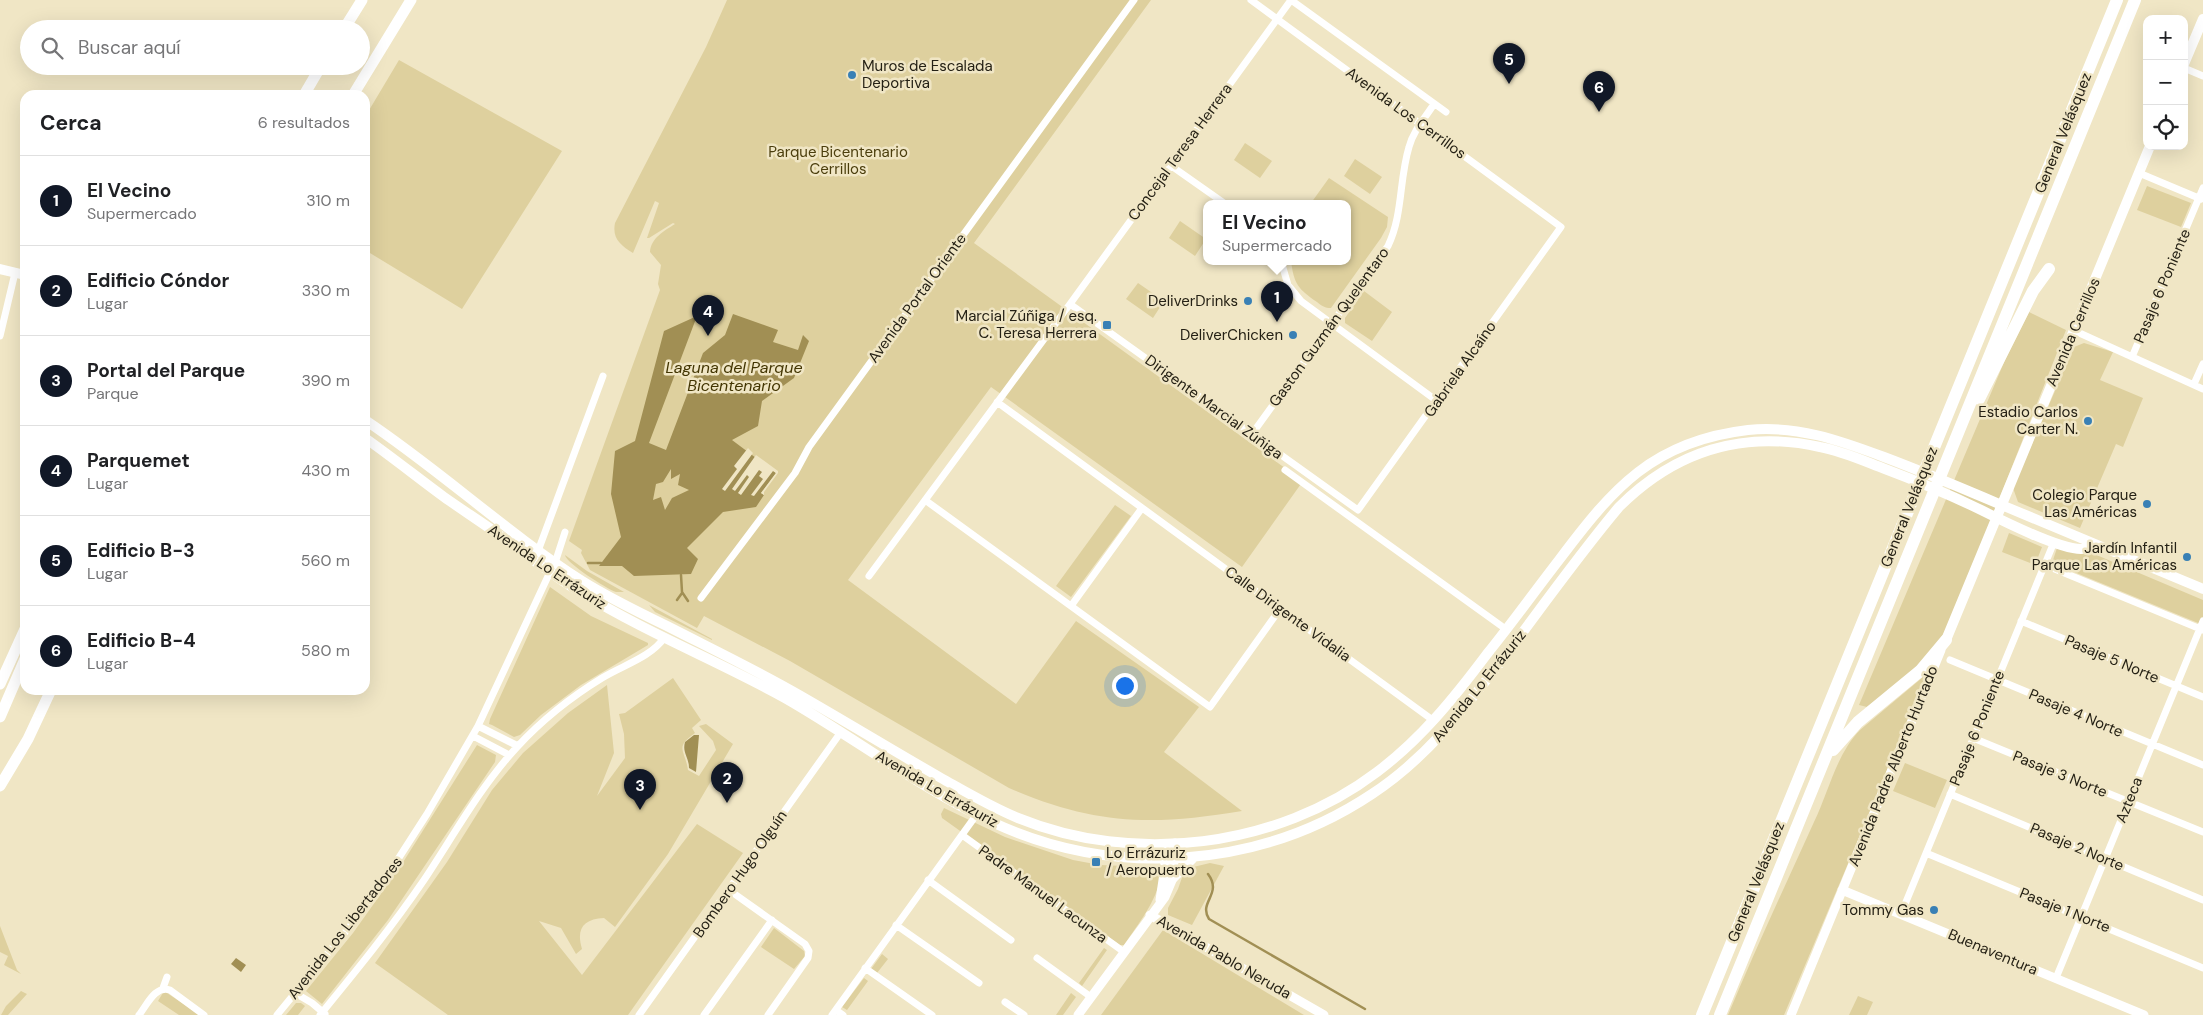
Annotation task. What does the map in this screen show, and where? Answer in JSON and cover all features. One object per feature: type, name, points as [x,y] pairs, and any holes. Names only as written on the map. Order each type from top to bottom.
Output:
[{"type":"highway","name":"General Velásquez","points":[[1702,1015],[2117,0]]},
{"type":"highway","name":"General Velásquez","points":[[1720,1015],[2135,0]]},
{"type":"highway","points":[[1958,433],[1994,372],[2033,291],[2049,269]]},
{"type":"highway","points":[[1821,769],[1848,732],[1869,712],[1920,671],[1946,640]]},
{"type":"main road","points":[[350,20],[362,0]]},
{"type":"main road","points":[[370,67],[411,0]]},
{"type":"main road","points":[[2186,60],[2203,19]]},
{"type":"main road","points":[[307,90],[316,75]]},
{"type":"main road","points":[[356,90],[365,75]]},
{"type":"main road","name":"Avenida Cerrillos","points":[[1995,518],[2148,150]]},
{"type":"main road","points":[[0,269],[20,274]]},
{"type":"main road","name":"Avenida Lo Errázuriz","points":[[370,423],[405,447],[538,551],[619,602],[766,676],[1006,813],[1046,828],[1078,836],[1117,842],[1163,844],[1248,832],[1318,809],[1351,790],[1404,750],[1434,721],[1588,522],[1620,486],[1663,456],[1710,437],[1766,429],[1816,434],[1904,464],[2203,589]]},
{"type":"main road","name":"Avenida Lo Errázuriz","points":[[370,442],[550,572],[610,610],[781,696],[977,814],[1012,830],[1062,846],[1108,855],[1164,859],[1193,858],[1249,849],[1302,832],[1353,806],[1400,774],[1430,748],[1455,720],[1620,507],[1650,479],[1688,458],[1724,446],[1756,441],[1794,442],[1822,447],[1938,490],[1995,518],[2054,542],[2081,549],[2100,546]]},
{"type":"main road","name":"Avenida Padre Alberto Hurtado","points":[[1946,640],[1995,518]]},
{"type":"main road","points":[[0,684],[20,640]]},
{"type":"main road","points":[[0,717],[20,671]]},
{"type":"main road","points":[[0,786],[19,754],[48,695]]},
{"type":"main road","points":[[1173,878],[1193,858]]},
{"type":"street","name":"Avenida Portal Oriente","points":[[702,598],[795,473],[809,447],[1134,0]]},
{"type":"street","name":"Avenida Los Cerrillos","points":[[1250,0],[1561,227]]},
{"type":"street","name":"Avenida Los Cerrillos","points":[[1291,0],[1446,112]]},
{"type":"street","name":"Concejal Teresa Herrera","points":[[869,576],[1291,0]]},
{"type":"street","points":[[2188,70],[2203,76]]},
{"type":"street","name":"Gaston Guzmán Quelentaro","points":[[1252,434],[1382,257],[1394,234],[1406,156],[1414,135],[1434,104]]},
{"type":"street","points":[[1170,165],[1220,200]]},
{"type":"street","points":[[2139,173],[2201,198]]},
{"type":"street","name":"Pasaje 6 Poniente","points":[[2132,357],[2201,198],[2203,188]]},
{"type":"street","name":"Gabriela Alcaíno","points":[[1358,510],[1561,227]]},
{"type":"street","points":[[1283,265],[1285,278],[1293,294],[1437,401]]},
{"type":"street","points":[[0,336],[20,274]]},
{"type":"street","name":"Dirigente Marcial Zúñiga","points":[[1070,304],[1358,510]]},
{"type":"street","points":[[2074,331],[2203,388]]},
{"type":"street","points":[[2194,384],[2203,364]]},
{"type":"street","points":[[538,551],[603,376]]},
{"type":"street","name":"Calle Dirigente Vidalia","points":[[997,402],[1434,721]]},
{"type":"street","points":[[1285,470],[1506,630]]},
{"type":"street","points":[[925,500],[1210,706],[1280,609]]},
{"type":"street","points":[[1071,606],[1142,508]]},
{"type":"street","points":[[555,562],[565,532]]},
{"type":"street","name":"Pasaje 6 Poniente","points":[[1901,914],[2054,542]]},
{"type":"street","points":[[2045,565],[2202,626]]},
{"type":"street","name":"Avenida Los Libertadores","points":[[277,1015],[355,920],[391,870],[437,798],[478,726],[550,572]]},
{"type":"street","name":"Pasaje 5 Norte","points":[[2021,621],[2203,697]]},
{"type":"street","name":"Azteca","points":[[2056,978],[2202,626]]},
{"type":"street","points":[[295,993],[323,1014],[422,883],[482,790],[509,755],[544,721],[572,698],[603,678],[651,652],[665,637]]},
{"type":"street","name":"Avenida Padre Alberto Hurtado","points":[[1791,1015],[1946,640]]},
{"type":"street","name":"Pasaje 4 Norte","points":[[1950,660],[2203,765]]},
{"type":"street","points":[[478,726],[518,746]]},
{"type":"street","name":"Bombero Hugo Olguín","points":[[639,1015],[841,732]]},
{"type":"street","points":[[473,736],[509,755]]},
{"type":"street","name":"Pasaje 3 Norte","points":[[1973,738],[2203,832]]},
{"type":"street","name":"Pasaje 2 Norte","points":[[1950,794],[2203,900]]},
{"type":"street","points":[[844,1015],[834,1012],[977,814]]},
{"type":"street","name":"Padre Manuel Lacunza","points":[[962,835],[1124,952]]},
{"type":"street","points":[[1078,1015],[1168,891],[1173,878],[1176,859],[1175,843]]},
{"type":"street","points":[[1160,902],[1163,888],[1163,844]]},
{"type":"street","name":"Pasaje 1 Norte","points":[[1926,853],[2203,968]]},
{"type":"street","points":[[928,880],[1011,940]]},
{"type":"street","points":[[729,890],[805,944],[809,952],[806,960],[768,1015]]},
{"type":"street","name":"Buenaventura","points":[[1842,890],[2144,1015]]},
{"type":"street","name":"Avenida Pablo Neruda","points":[[1150,915],[1324,1015]]},
{"type":"street","points":[[704,1015],[772,920]]},
{"type":"street","points":[[896,925],[979,983]]},
{"type":"street","points":[[1037,958],[1091,997]]},
{"type":"street","points":[[865,968],[932,1015]]},
{"type":"street","points":[[139,1015],[158,990],[163,988],[168,977]]},
{"type":"street","points":[[163,988],[170,990],[204,1015]]},
{"type":"street","points":[[1005,1002],[1024,1015]]},
{"type":"green space","name":"Parque Bicentenario Cerrillos","points":[[727,0],[1151,0],[974,243],[1303,481],[1242,567],[991,387],[848,580],[1016,704],[1076,621],[1199,707],[1164,752],[1242,811],[1180,819],[1124,819],[1069,809],[1009,788],[790,661],[704,616],[697,628],[590,570],[581,553],[582,550],[569,541],[660,290],[658,284],[661,265],[650,252],[651,247],[659,235],[675,224],[673,223],[647,238],[659,203],[655,201],[633,253],[618,241],[614,228],[615,223],[706,47]]},
{"type":"green space","points":[[399,60],[562,151],[462,309],[370,253],[370,109]]},
{"type":"green space","points":[[1245,143],[1272,161],[1260,178],[1234,160]]},
{"type":"green space","points":[[1355,159],[1382,177],[1370,194],[1344,176]]},
{"type":"green space","points":[[1329,178],[1388,217],[1387,227],[1381,238],[1331,308],[1322,306],[1301,289],[1296,281],[1292,265],[1351,265],[1351,200],[1313,200]]},
{"type":"green space","points":[[2147,186],[2191,203],[2181,227],[2137,210]]},
{"type":"green space","points":[[1180,221],[1203,237],[1203,244],[1195,256],[1169,238]]},
{"type":"green space","points":[[1138,283],[1164,301],[1153,318],[1126,299]]},
{"type":"green space","points":[[1364,291],[1392,312],[1372,341],[1345,323],[1345,318]]},
{"type":"green space","points":[[2029,312],[2066,330],[1949,626],[1923,663],[1867,707],[1859,705],[2005,360]]},
{"type":"green space","name":"Estadio Carlos Carter N.","points":[[2084,343],[2113,352],[2100,380],[2143,398],[2123,447],[2116,444],[2080,528],[2018,502],[2013,488],[2074,347]]},
{"type":"green space","points":[[1115,505],[1131,516],[1071,597],[1056,586]]},
{"type":"green space","points":[[2009,533],[2042,547],[2035,565],[2002,552]]},
{"type":"green space","points":[[2057,548],[2087,551],[2203,600],[2203,625],[2052,563]]},
{"type":"green space","points":[[565,555],[587,571],[624,592],[616,592],[596,581],[572,564]]},
{"type":"green space","points":[[550,587],[591,616],[648,643],[648,645],[581,685],[541,715],[520,735],[514,737],[489,724],[490,719]]},
{"type":"green space","points":[[649,605],[712,639],[712,640],[655,612]]},
{"type":"green space","points":[[1929,672],[1784,1015],[1728,1015],[1845,751],[1860,730]]},
{"type":"green space","points":[[673,678],[701,720],[692,728],[695,733],[685,742],[682,749],[688,770],[699,776],[716,750],[713,741],[699,726],[706,724],[733,744],[668,854],[615,927],[604,918],[591,920],[586,923],[580,936],[582,949],[576,954],[561,928],[539,921],[582,975],[697,824],[743,853],[628,1015],[448,1015],[375,963],[447,862],[492,790],[523,753],[568,713],[607,685],[614,753],[597,796],[625,758],[624,734],[619,714],[625,713]]},
{"type":"green space","points":[[477,745],[496,755],[495,762],[388,920],[322,1004],[306,991],[353,933],[400,867]]},
{"type":"green space","points":[[1905,763],[1947,780],[1935,808],[1893,791]]},
{"type":"green space","points":[[944,808],[1005,837],[1073,860],[1100,865],[1150,867],[1161,876],[1159,886],[1146,912],[1124,945],[1120,945],[942,818],[941,814]]},
{"type":"green space","points":[[1210,863],[1224,866],[1192,925],[1168,915],[1168,908],[1178,889],[1185,869]]},
{"type":"green space","points":[[0,926],[17,970],[21,974],[4,965],[8,956],[0,952]]},
{"type":"green space","points":[[774,928],[804,951],[805,956],[794,969],[761,947]]},
{"type":"green space","points":[[1163,930],[1304,1015],[1101,1015]]},
{"type":"green space","points":[[1104,948],[1107,950],[1082,986],[1079,983]]},
{"type":"green space","points":[[882,954],[888,959],[877,973],[871,969]]},
{"type":"green space","points":[[864,978],[868,981],[847,1010],[842,1007]]},
{"type":"green space","points":[[21,991],[27,994],[8,1015],[1,1015],[6,1006]]},
{"type":"green space","points":[[164,991],[200,1015],[179,1015],[158,1001]]},
{"type":"green space","points":[[1071,993],[1076,997],[1063,1015],[1056,1015]]},
{"type":"green space","points":[[1858,996],[1873,1002],[1867,1015],[1849,1015]]},
{"type":"green space","points":[[296,1003],[301,1003],[305,1006],[298,1015],[286,1015]]},
{"type":"water","name":"Laguna del Parque Bicentenario","points":[[733,314],[778,330],[773,342],[798,350],[803,335],[809,341],[794,378],[762,401],[758,426],[732,440],[776,473],[761,493],[764,495],[756,507],[723,512],[687,548],[698,559],[691,574],[634,576],[622,566],[599,566],[621,537],[611,494],[615,451],[635,441],[664,331],[697,316],[649,443],[666,450],[703,353],[725,335]],"holes":[[[671,469],[671,479],[680,474],[678,485],[689,490],[672,498],[665,510],[661,497],[653,500],[656,484],[663,482]]]},
{"type":"water","points":[[694,735],[699,735],[696,772],[689,768],[684,749],[685,742]]},
{"type":"water","points":[[236,958],[246,965],[241,972],[231,964]]},
{"type":"pier","points":[[748,448],[753,453],[725,491],[722,489],[737,469],[734,466]]},
{"type":"pier","points":[[756,455],[778,471],[778,473],[764,492],[764,495],[761,493],[776,473],[773,471],[754,496],[751,495],[763,479],[759,476],[762,472],[759,470],[741,495],[738,493],[749,477],[747,475],[735,491],[732,489]]},
{"type":"waterway","points":[[588,563],[601,563]]},
{"type":"waterway","points":[[681,575],[682,592],[688,601]]},
{"type":"waterway","points":[[677,600],[682,593]]},
{"type":"waterway","points":[[1208,874],[1213,887],[1206,908],[1209,919],[1365,1009]]},
{"type":"place","name":"Muros de Escalada Deportiva","points":[[852,75]]},
{"type":"place","name":"Edificio B-3","points":[[1509,84]]},
{"type":"place","name":"Edificio B-4","points":[[1599,112]]},
{"type":"place","name":"DeliverDrinks","points":[[1248,301]]},
{"type":"place","name":"El Vecino","points":[[1277,322]]},
{"type":"place","name":"Marcial Zúñiga / esq. C. Teresa Herrera","points":[[1107,325]]},
{"type":"place","name":"DeliverChicken","points":[[1293,335]]},
{"type":"place","name":"Parquemet","points":[[708,336]]},
{"type":"place","name":"Estadio Carlos Carter N.","points":[[2088,421]]},
{"type":"place","name":"Colegio Parque Las Américas","points":[[2147,504]]},
{"type":"place","name":"Jardín Infantil Parque Las Américas","points":[[2187,557]]},
{"type":"place","name":"Edificio Cóndor","points":[[727,803]]},
{"type":"place","name":"Portal del Parque","points":[[640,810]]},
{"type":"place","name":"Lo Errázuriz / Aeropuerto","points":[[1096,862]]},
{"type":"place","name":"Tommy Gas","points":[[1934,910]]}]
